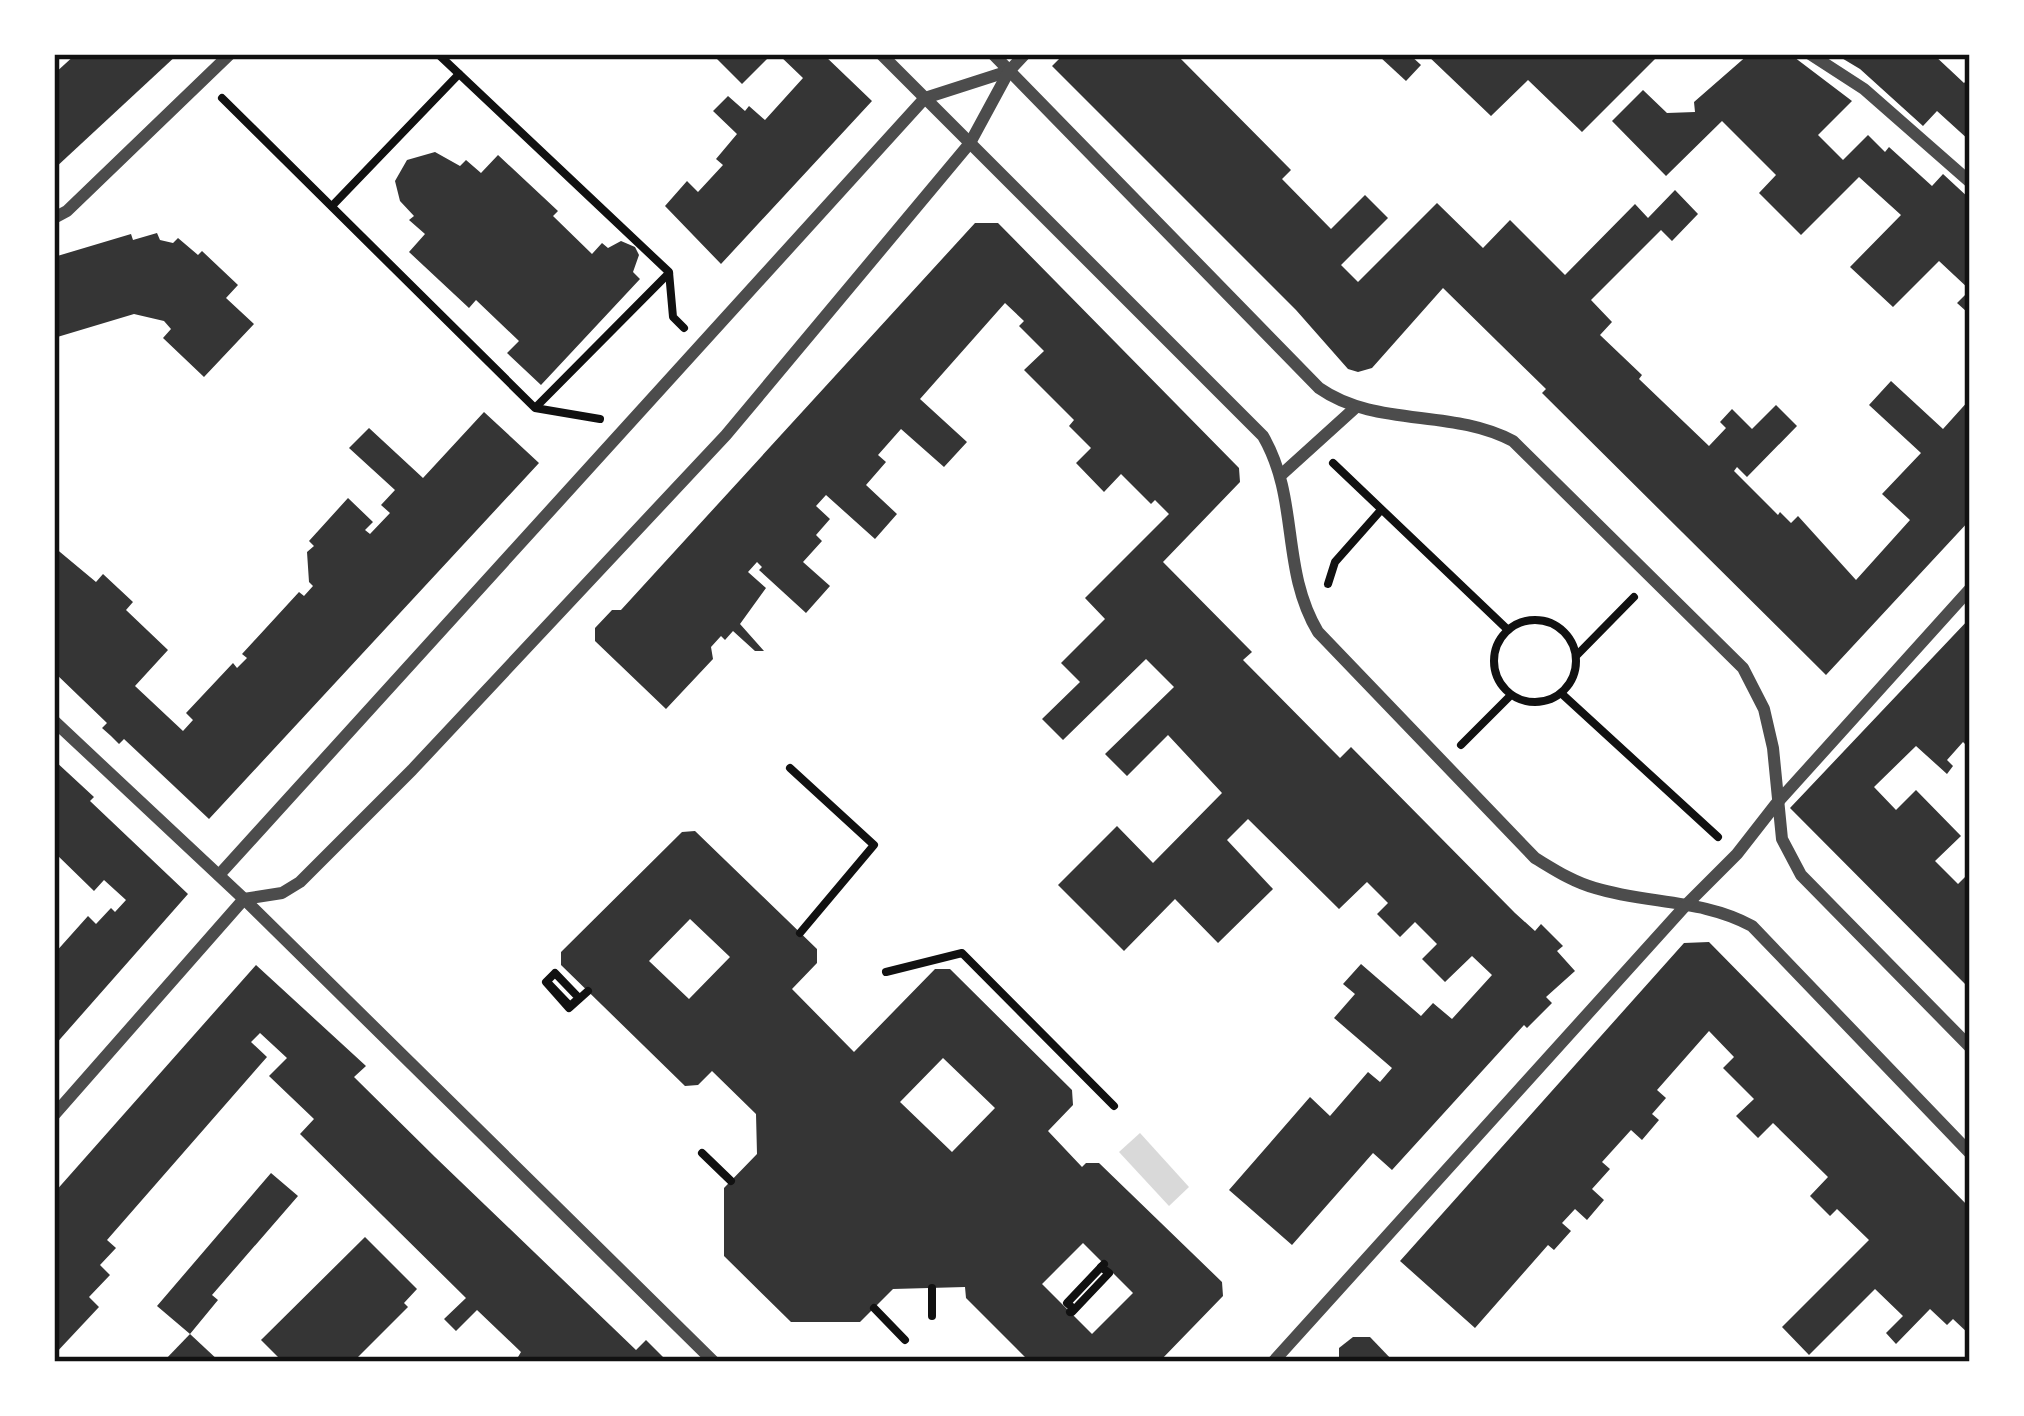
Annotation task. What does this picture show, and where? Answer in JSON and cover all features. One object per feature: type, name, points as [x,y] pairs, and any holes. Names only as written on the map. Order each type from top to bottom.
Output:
[{"type":"street","points":[[54,218],[67,211],[230,54]]},
{"type":"street","points":[[881,54],[1263,436],[1281,476],[1297,587],[1314,625],[1332,651],[1535,858],[1598,890],[1726,912],[1751,926],[1970,1153]]},
{"type":"street","points":[[993,54],[1319,388],[1355,408],[1463,422],[1513,441],[1743,668],[1764,709],[1782,839],[1801,875],[1970,1047]]},
{"type":"street","points":[[54,1115],[244,899],[282,893],[300,882],[412,770],[726,435],[970,142],[1009,70],[1025,54]]},
{"type":"street","points":[[1810,54],[1875,98],[1970,182]]},
{"type":"street","points":[[219,875],[925,98],[1009,70]]},
{"type":"street","points":[[1281,476],[1355,408]]},
{"type":"street","points":[[1273,1362],[1737,854],[1776,804],[1970,589]]},
{"type":"street","points":[[54,721],[244,899],[714,1362]]},
{"type":"path","points":[[438,54],[669,272],[673,317],[703,345]]},
{"type":"path","points":[[332,206],[459,74]]},
{"type":"path","points":[[203,81],[535,408],[587,414],[626,429]]},
{"type":"path","points":[[535,408],[669,272]]},
{"type":"path","points":[[1314,445],[1508,630]]},
{"type":"path","points":[[1314,625],[1335,562],[1382,509]]},
{"type":"path","points":[[1576,656],[1653,578]]},
{"type":"path","points":[[1544,620],[1566,633],[1576,656],[1571,683],[1562,694],[1537,703],[1511,695],[1496,676],[1494,663],[1500,639],[1508,630],[1544,620]]},
{"type":"path","points":[[1562,694],[1737,854]]},
{"type":"path","points":[[1443,764],[1511,695]]},
{"type":"path","points":[[790,768],[874,844],[800,933]]},
{"type":"path","points":[[886,972],[962,953],[1114,1106]]},
{"type":"path","points":[[555,973],[585,993],[569,1008],[546,982],[555,973]]},
{"type":"path","points":[[548,983],[570,1006],[585,993]]},
{"type":"path","points":[[702,1153],[731,1181]]},
{"type":"path","points":[[1073,1310],[1074,1299],[1101,1267]]},
{"type":"path","points":[[932,1288],[932,1316]]},
{"type":"path","points":[[874,1309],[904,1340]]},
{"type":"shaded area","points":[[1140,1133],[1189,1187],[1169,1206],[1119,1152]]},
{"type":"building","points":[[76,54],[178,54],[54,169],[54,74]]},
{"type":"building","points":[[712,54],[772,54],[742,84]]},
{"type":"building","points":[[778,54],[823,54],[872,101],[721,264],[665,206],[687,181],[698,192],[723,165],[716,159],[737,134],[713,111],[728,96],[765,120],[803,78]]},
{"type":"building","points":[[1064,54],[1176,54],[1291,170],[1282,179],[1331,229],[1365,195],[1388,218],[1341,265],[1358,282],[1437,203],[1483,248],[1510,220],[1565,275],[1635,204],[1648,218],[1675,190],[1698,214],[1672,241],[1661,230],[1591,300],[1612,322],[1600,335],[1642,375],[1639,379],[1709,446],[1726,428],[1720,422],[1732,409],[1752,429],[1776,405],[1797,426],[1747,477],[1737,467],[1734,471],[1778,515],[1780,512],[1791,523],[1798,516],[1856,580],[1910,520],[1882,494],[1921,453],[1869,405],[1891,381],[1943,429],[1970,399],[1970,520],[1826,675],[1443,288],[1372,368],[1348,369],[1296,310],[1052,66]]},
{"type":"building","points":[[1409,54],[1421,65],[1406,81],[1380,57]]},
{"type":"building","points":[[1426,54],[1660,54],[1582,132],[1528,80],[1491,116]]},
{"type":"building","points":[[1749,54],[1790,54],[1852,101],[1818,135],[1843,160],[1868,135],[1885,152],[1889,147],[1932,186],[1943,174],[1970,199],[1970,290],[1939,261],[1893,307],[1850,267],[1901,215],[1859,177],[1801,235],[1759,193],[1776,175],[1722,121],[1666,176],[1612,121],[1643,90],[1667,113],[1695,112],[1694,102]]},
{"type":"building","points":[[1835,54],[1933,54],[1964,83],[1970,77],[1970,141],[1937,111],[1923,126],[1860,69]]},
{"type":"building","points":[[435,152],[460,166],[466,160],[481,173],[498,155],[558,211],[553,216],[592,254],[602,243],[608,248],[621,241],[635,247],[639,255],[633,272],[640,279],[541,385],[507,353],[519,341],[476,300],[469,308],[409,252],[425,234],[409,220],[414,216],[400,201],[395,181],[407,160]]},
{"type":"building","points":[[975,223],[998,223],[1239,468],[1240,482],[1163,562],[1252,652],[1243,660],[1340,758],[1351,747],[1515,913],[1535,931],[1541,924],[1563,946],[1557,951],[1575,971],[1546,997],[1552,1003],[1527,1028],[1524,1025],[1392,1170],[1373,1153],[1292,1245],[1229,1190],[1310,1097],[1330,1116],[1368,1072],[1380,1082],[1392,1068],[1334,1018],[1355,994],[1343,984],[1361,964],[1421,1016],[1433,1003],[1452,1019],[1492,975],[1472,956],[1445,982],[1422,959],[1437,944],[1415,922],[1400,937],[1377,914],[1388,903],[1367,882],[1339,909],[1248,819],[1227,840],[1273,889],[1218,943],[1175,899],[1124,951],[1058,885],[1117,826],[1153,863],[1222,793],[1168,735],[1127,776],[1105,754],[1174,687],[1146,659],[1063,740],[1042,719],[1080,682],[1061,663],[1105,619],[1085,598],[1169,514],[1155,500],[1151,504],[1121,474],[1104,492],[1076,463],[1091,448],[1069,426],[1074,420],[1024,370],[1044,351],[1019,326],[1024,321],[1005,303],[920,399],[967,442],[944,467],[901,429],[878,455],[886,462],[866,485],[897,514],[875,539],[826,495],[816,506],[830,519],[816,535],[822,541],[803,562],[830,586],[806,613],[759,570],[762,567],[757,562],[748,572],[766,588],[740,624],[764,651],[755,651],[733,631],[725,640],[721,636],[711,647],[713,659],[666,709],[595,641],[595,628],[612,610],[621,610]]},
{"type":"building","points":[[157,233],[160,240],[173,243],[178,238],[198,255],[202,251],[238,285],[226,298],[254,324],[204,377],[163,338],[171,329],[164,321],[134,314],[54,338],[54,257],[131,234],[133,240]]},
{"type":"building","points":[[1970,290],[1970,310],[1967,312],[1957,303]]},
{"type":"building","points":[[484,412],[539,463],[209,819],[124,739],[119,744],[102,728],[107,723],[54,672],[54,547],[96,582],[103,574],[133,602],[126,610],[168,650],[135,686],[183,731],[193,720],[186,713],[233,663],[237,668],[247,658],[242,654],[299,592],[304,596],[313,586],[307,552],[314,546],[309,541],[348,498],[373,522],[365,530],[370,534],[390,513],[381,505],[395,490],[349,448],[369,428],[423,478]]},
{"type":"building","points":[[1970,618],[1970,743],[1963,742],[1947,760],[1953,766],[1947,774],[1916,746],[1874,787],[1896,810],[1916,790],[1961,836],[1935,861],[1958,884],[1970,872],[1970,989],[1790,808]]},
{"type":"building","points":[[54,760],[188,894],[54,1046],[54,954],[88,916],[96,924],[126,900],[104,880],[94,891],[54,852]]},
{"type":"building","points":[[695,831],[817,949],[817,963],[792,989],[854,1052],[935,969],[950,969],[1072,1090],[1073,1105],[1048,1131],[1082,1167],[1099,1163],[1222,1282],[1223,1296],[1159,1362],[1030,1362],[966,1298],[965,1287],[893,1289],[860,1322],[791,1322],[724,1256],[724,1188],[757,1154],[756,1114],[712,1071],[698,1085],[685,1086],[561,965],[561,952],[682,832]],"holes":[[[690,919],[730,957],[689,999],[649,961]],[[943,1058],[995,1108],[952,1152],[900,1102]],[[1083,1243],[1133,1293],[1092,1334],[1042,1284]]]},
{"type":"building","points":[[1709,942],[1970,1208],[1970,1335],[1953,1319],[1947,1325],[1930,1309],[1896,1344],[1886,1333],[1903,1316],[1875,1289],[1809,1355],[1782,1327],[1869,1240],[1837,1209],[1830,1216],[1810,1196],[1828,1177],[1773,1123],[1758,1138],[1736,1116],[1754,1099],[1723,1068],[1734,1057],[1709,1031],[1657,1090],[1666,1098],[1652,1114],[1659,1120],[1642,1140],[1631,1130],[1602,1162],[1610,1169],[1592,1189],[1604,1200],[1587,1220],[1575,1209],[1562,1223],[1571,1231],[1554,1250],[1548,1245],[1475,1328],[1400,1261],[1684,943]]},
{"type":"building","points":[[256,965],[366,1066],[354,1077],[435,1157],[636,1350],[646,1340],[668,1362],[515,1362],[521,1352],[477,1310],[456,1331],[444,1319],[466,1298],[300,1134],[314,1119],[269,1076],[287,1058],[260,1033],[251,1042],[267,1057],[107,1240],[116,1248],[100,1265],[110,1275],[89,1297],[99,1307],[54,1355],[54,1193]]},
{"type":"building","points":[[271,1173],[298,1196],[212,1295],[218,1300],[190,1334],[157,1306]]},
{"type":"building","points":[[365,1237],[417,1289],[404,1303],[408,1307],[353,1362],[283,1362],[261,1340]]},
{"type":"building","points":[[190,1334],[220,1362],[163,1362]]},
{"type":"building","points":[[1353,1337],[1370,1337],[1394,1362],[1339,1362],[1339,1348]]}]
